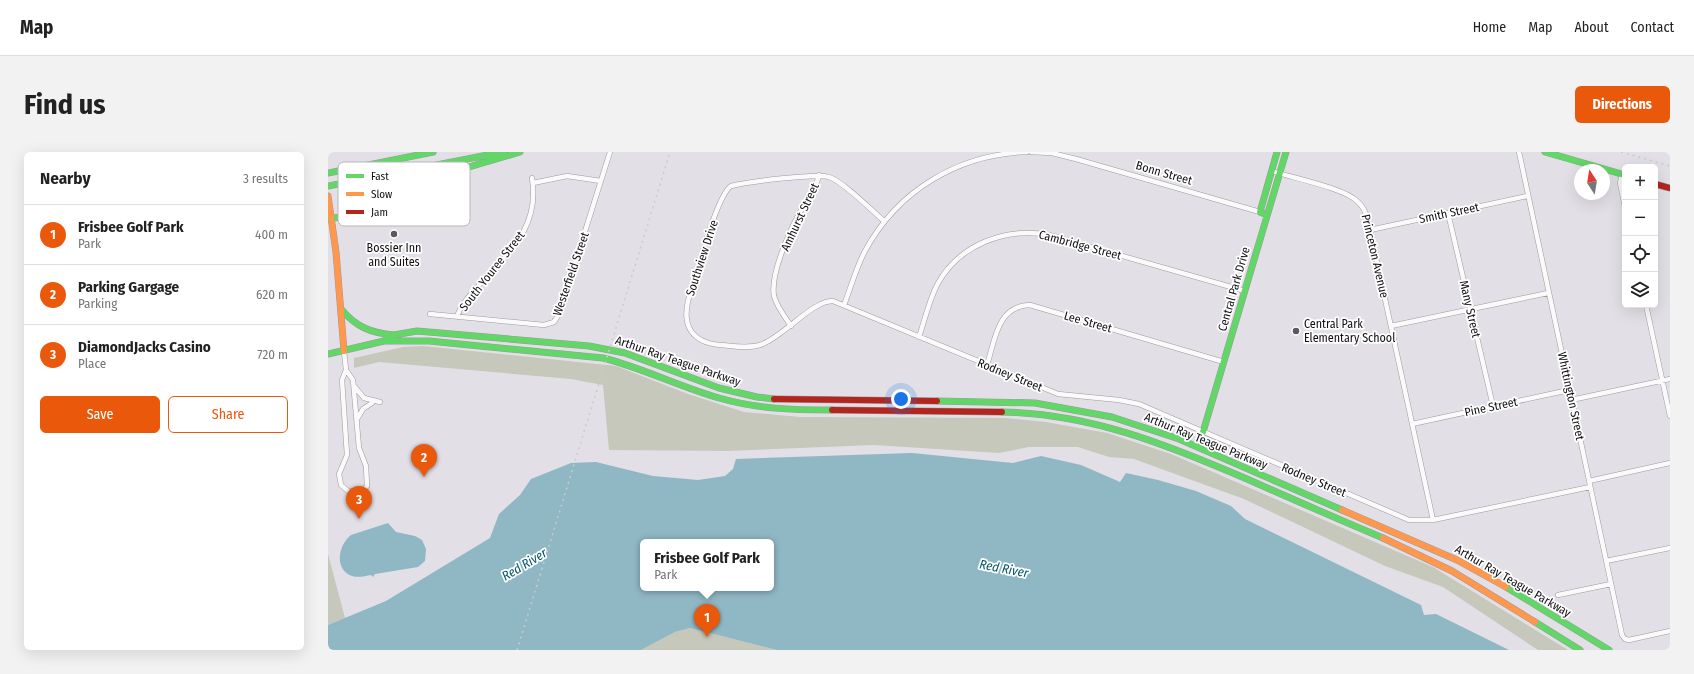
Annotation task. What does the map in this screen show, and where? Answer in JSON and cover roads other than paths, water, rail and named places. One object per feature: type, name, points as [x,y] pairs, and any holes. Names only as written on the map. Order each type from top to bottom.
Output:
[{"type":"main road","points":[[385,162],[433,152]]},
{"type":"main road","points":[[452,162],[503,152]]},
{"type":"main road","points":[[470,167],[520,152]]},
{"type":"main road","points":[[1260,212],[1278,152]]},
{"type":"main road","name":"Central Park Drive","points":[[1203,432],[1245,291],[1255,263],[1267,214],[1286,152]]},
{"type":"main road","points":[[1545,152],[1622,174]]},
{"type":"main road","points":[[328,173],[338,171]]},
{"type":"main road","points":[[328,186],[338,184]]},
{"type":"main road","points":[[1658,185],[1670,188]]},
{"type":"main road","points":[[328,196],[341,308],[344,351]]},
{"type":"main road","name":"Bonn Street","points":[[1260,212],[1267,214]]},
{"type":"main road","points":[[341,308],[353,323],[362,329],[375,333],[394,335]]},
{"type":"main road","name":"Arthur Ray Teague Parkway","points":[[384,341],[394,335],[427,331],[601,347],[632,355],[725,390],[774,400],[1008,401],[1058,406],[1112,417],[1179,439],[1457,560],[1484,574],[1609,650]]},
{"type":"main road","name":"Arthur Ray Teague Parkway","points":[[328,354],[384,341],[429,341],[603,358],[626,364],[722,400],[767,409],[1010,412],[1059,417],[1112,427],[1178,450],[1417,553],[1447,568],[1580,650]]},
{"type":"street","name":"Westerfield Street","points":[[430,314],[544,325],[554,322],[558,317],[610,152]]},
{"type":"street","points":[[844,305],[860,261],[884,221],[917,189],[955,167],[990,156],[1027,152]]},
{"type":"street","name":"Bonn Street","points":[[1031,152],[1052,154],[1076,159],[1260,212]]},
{"type":"street","name":"Whittington Street","points":[[1519,152],[1527,196],[1622,635],[1625,639],[1629,640],[1670,631]]},
{"type":"street","name":"Princeton Avenue","points":[[1272,172],[1344,192],[1353,197],[1364,210],[1370,230],[1433,520]]},
{"type":"street","name":"Southview Drive","points":[[844,305],[834,301],[825,302],[768,342],[753,347],[710,344],[697,338],[691,330],[686,318],[686,308],[714,220],[728,188],[739,185],[819,175],[834,180],[884,221]]},
{"type":"street","name":"Amhurst Street","points":[[791,326],[775,300],[773,290],[774,278],[794,224],[815,187],[819,175]]},
{"type":"street","name":"South Youree Street","points":[[457,316],[468,298],[523,234],[530,221],[534,206],[533,181],[567,176],[601,181]]},
{"type":"street","points":[[1622,180],[1620,184],[1622,193]]},
{"type":"street","name":"Smith Street","points":[[1370,230],[1527,196]]},
{"type":"street","name":"Many Street","points":[[1448,213],[1493,406]]},
{"type":"street","name":"Cambridge Street","points":[[919,337],[938,283],[953,264],[980,244],[1009,234],[1028,232],[1049,235],[1245,291]]},
{"type":"street","points":[[1391,326],[1548,293]]},
{"type":"street","name":"Rodney Street","points":[[844,305],[987,366],[1064,396],[1119,400],[1134,403],[1399,517],[1415,521],[1433,520],[1590,487]]},
{"type":"street","name":"Lee Street","points":[[987,366],[1003,318],[1017,307],[1030,305],[1224,362]]},
{"type":"street","points":[[1647,308],[1670,416]]},
{"type":"street","points":[[344,351],[346,370],[342,380],[347,455],[339,474],[340,485],[348,491]]},
{"type":"street","points":[[346,370],[352,376],[359,450],[366,467],[368,485],[366,489],[363,490]]},
{"type":"street","points":[[1571,400],[1670,379]]},
{"type":"street","points":[[353,386],[364,398],[380,402]]},
{"type":"street","name":"Pine Street","points":[[1412,424],[1569,390]]},
{"type":"street","points":[[357,421],[363,409],[372,403]]},
{"type":"street","points":[[1589,482],[1670,463]]},
{"type":"street","points":[[1606,561],[1670,548]]},
{"type":"street","points":[[1558,595],[1611,584]]},
{"type":"water","name":"Red River","points":[[912,453],[1013,463],[1041,456],[1081,465],[1120,482],[1126,473],[1158,480],[1196,491],[1231,506],[1245,519],[1421,605],[1424,615],[1436,614],[1509,650],[777,650],[690,628],[675,632],[641,650],[328,650],[328,625],[386,601],[490,538],[499,514],[520,495],[531,479],[571,463],[596,462],[653,476],[698,480],[725,476],[733,469],[736,459]]},
{"type":"water","points":[[388,523],[396,532],[415,536],[422,540],[426,549],[425,561],[418,567],[375,574],[373,577],[371,575],[354,577],[346,573],[342,568],[340,556],[343,544],[347,539],[351,535]]},
{"type":"tunnel","points":[[348,491],[363,490]]},
{"type":"railway","points":[[517,650],[670,152]]},
{"type":"railway","points":[[1621,152],[1670,166]]},
{"type":"place","name":"Bossier Inn and Suites","points":[[394,234]]},
{"type":"place","name":"Central Park Elementary School","points":[[1296,331]]},
{"type":"place","name":"Parking Gargage","points":[[424,477]]},
{"type":"place","name":"DiamondJacks Casino","points":[[359,519]]},
{"type":"place","name":"Frisbee Golf Park","points":[[707,637]]}]
